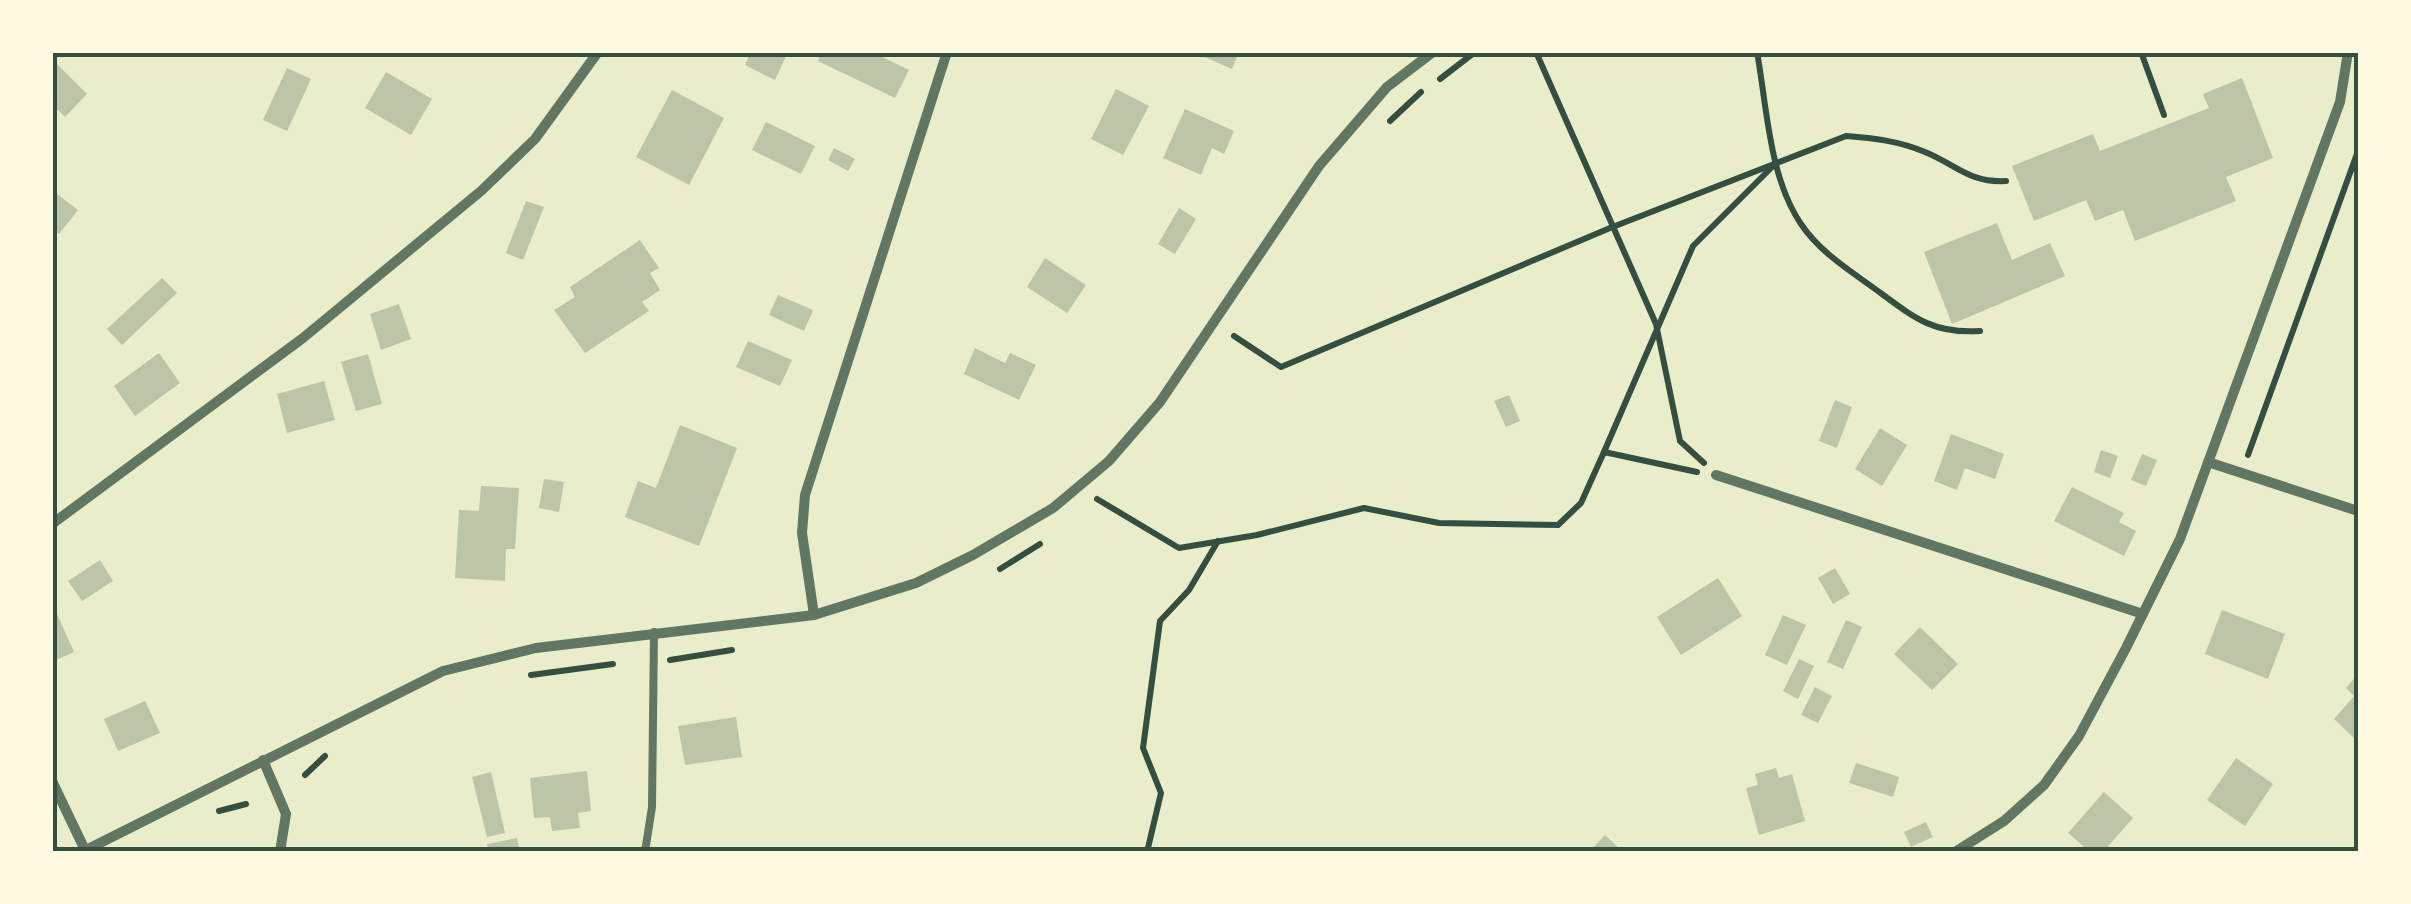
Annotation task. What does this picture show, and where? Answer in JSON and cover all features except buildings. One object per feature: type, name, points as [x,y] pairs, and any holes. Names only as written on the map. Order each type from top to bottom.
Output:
[{"type":"street","points":[[52,524],[303,338],[481,191],[535,140],[598,52]]},
{"type":"street","points":[[814,615],[804,563],[805,495],[947,52]]},
{"type":"street","points":[[52,782],[84,851],[443,672],[536,648],[814,615],[916,583],[973,555],[1053,508],[1109,460],[1171,386],[1318,166],[1386,87],[1433,52]]},
{"type":"street","points":[[1955,852],[2013,813],[2062,764],[2180,539],[2340,102],[2348,52]]},
{"type":"street","points":[[2208,462],[2358,511]]},
{"type":"street","points":[[1716,476],[2142,614]]},
{"type":"street","points":[[263,760],[286,814],[280,852]]},
{"type":"lane","points":[[645,852],[652,807],[654,632]]},
{"type":"path","points":[[1380,132],[1419,94],[1475,52]]},
{"type":"path","points":[[1536,52],[1610,228],[1656,324],[1680,440],[1716,476]]},
{"type":"path","points":[[1757,52],[1776,163],[1800,222],[1829,255],[1910,314],[1946,333],[1980,331]]},
{"type":"path","points":[[2140,52],[2164,115]]},
{"type":"path","points":[[1234,336],[1281,367],[1610,228],[1846,136],[1882,139],[1925,152],[1981,182],[2006,181]]},
{"type":"path","points":[[2241,473],[2358,150]]},
{"type":"path","points":[[1098,499],[1179,548],[1364,508],[1440,523],[1558,525],[1581,504],[1693,246],[1776,163]]},
{"type":"path","points":[[1223,351],[1242,322]]},
{"type":"path","points":[[1604,452],[1716,476]]},
{"type":"path","points":[[1084,509],[1110,487]]},
{"type":"path","points":[[992,573],[1044,540]]},
{"type":"path","points":[[1147,852],[1161,793],[1143,748],[1160,621],[1189,590],[1218,541]]},
{"type":"path","points":[[513,677],[749,647]]},
{"type":"path","points":[[305,775],[325,756],[341,748]]}]
